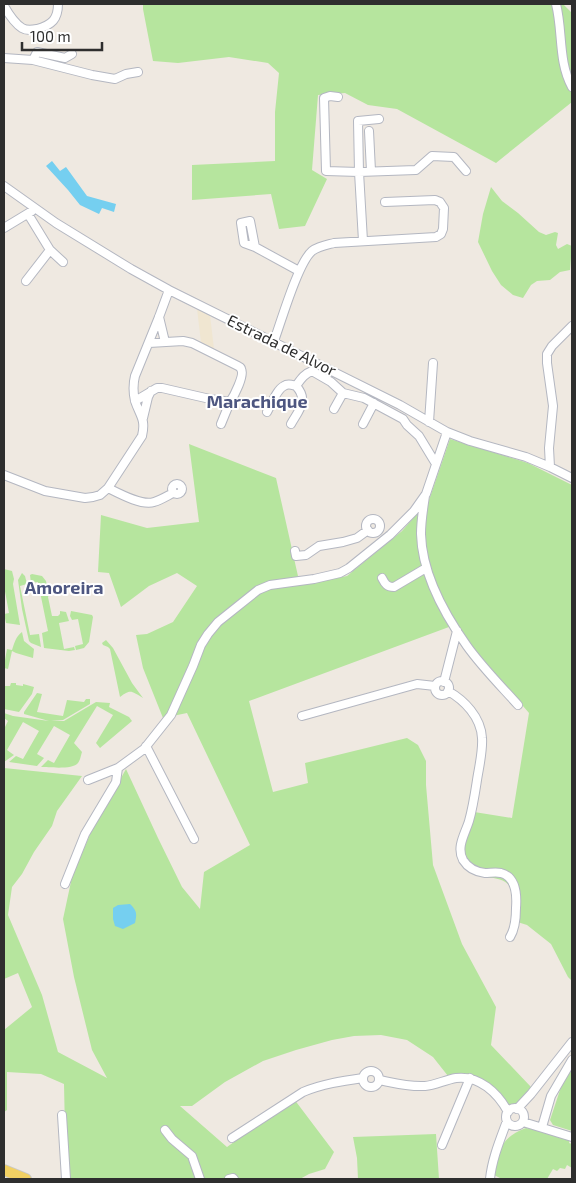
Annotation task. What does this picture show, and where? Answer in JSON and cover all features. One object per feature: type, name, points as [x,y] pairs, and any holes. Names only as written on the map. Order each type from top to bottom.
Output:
[{"type":"main road","points":[[4,1170],[26,1179]]},
{"type":"main road","points":[[4,1177],[8,1179]]},
{"type":"street","points":[[4,6],[18,25],[26,30],[32,30],[49,25],[54,21],[58,4]]},
{"type":"street","points":[[556,4],[560,22],[564,64],[572,87]]},
{"type":"street","points":[[33,60],[37,52],[65,58],[72,54]]},
{"type":"street","points":[[4,58],[33,60],[115,79],[126,74],[138,72]]},
{"type":"street","points":[[338,97],[330,96],[324,98],[326,171],[416,170],[432,156],[454,157],[466,171]]},
{"type":"street","points":[[363,241],[358,121],[379,119]]},
{"type":"street","points":[[369,131],[371,171]]},
{"type":"street","name":"Estrada de Alvor","points":[[4,186],[56,223],[169,290],[400,405],[446,432],[526,457],[572,478]]},
{"type":"street","points":[[274,341],[299,271],[311,252],[320,246],[334,243],[436,237],[441,234],[444,208],[440,202],[435,200],[386,202]]},
{"type":"street","points":[[4,228],[36,209]]},
{"type":"street","points":[[28,214],[50,250],[63,262]]},
{"type":"street","points":[[255,247],[299,271]]},
{"type":"street","points":[[26,281],[50,250]]},
{"type":"street","points":[[143,418],[135,402],[133,383],[169,290]]},
{"type":"street","points":[[159,317],[164,342]]},
{"type":"street","points":[[550,467],[549,448],[553,406],[546,362],[547,354],[552,346],[572,326]]},
{"type":"street","points":[[149,343],[192,343],[241,368],[242,372],[235,393],[221,424]]},
{"type":"street","points":[[429,422],[433,363]]},
{"type":"street","points":[[296,386],[306,373],[312,371],[331,382],[343,393],[364,398],[403,419],[419,436],[436,464]]},
{"type":"street","points":[[267,412],[279,390],[284,385],[296,386],[303,396],[302,404],[291,424]]},
{"type":"street","points":[[135,402],[151,391],[162,388],[230,402]]},
{"type":"street","points":[[4,475],[45,490],[85,498],[93,498],[100,495],[108,488],[142,436],[144,428],[143,418],[151,391]]},
{"type":"street","points":[[334,409],[343,393]]},
{"type":"street","points":[[363,424],[374,403]]},
{"type":"street","points":[[446,432],[426,494],[421,522],[422,549],[426,568],[440,600],[457,631],[478,660],[518,704]]},
{"type":"street","points":[[108,488],[122,495],[149,503],[173,493]]},
{"type":"street","points":[[88,780],[118,768],[144,749],[171,716],[201,645],[218,622],[258,590],[270,585],[314,579],[340,573],[349,568],[390,535],[414,511],[426,494]]},
{"type":"street","points":[[368,530],[368,522],[371,519],[375,519],[380,524],[378,530]]},
{"type":"street","points":[[368,530],[374,532],[378,530],[390,535]]},
{"type":"street","points":[[295,551],[296,556],[306,555],[318,546],[357,538],[368,530]]},
{"type":"street","points":[[382,578],[389,587],[394,587],[426,568]]},
{"type":"street","points":[[444,682],[457,631]]},
{"type":"street","points":[[435,686],[438,682],[444,682],[448,685],[448,691]]},
{"type":"street","points":[[302,716],[417,684],[435,686]]},
{"type":"street","points":[[435,686],[435,690],[439,694],[445,694],[448,691]]},
{"type":"street","points":[[448,691],[466,704],[479,725],[482,738],[480,763],[471,816],[460,847],[460,853],[470,868],[483,873],[501,873],[507,876],[513,883],[517,898],[514,932],[510,937]]},
{"type":"street","points":[[146,746],[194,840]]},
{"type":"street","points":[[65,884],[85,834],[116,782],[118,768]]},
{"type":"street","points":[[520,1111],[572,1042]]},
{"type":"street","points":[[542,1127],[551,1096],[572,1060]]},
{"type":"street","points":[[232,1138],[302,1092],[337,1081],[363,1078],[366,1072],[371,1071],[377,1074],[379,1080],[408,1086],[426,1086],[457,1078],[470,1078],[492,1090],[508,1112],[490,1179]]},
{"type":"street","points":[[442,1144],[470,1078]]},
{"type":"street","points":[[501,1139],[523,1122],[524,1116],[520,1111],[511,1110],[508,1112]]},
{"type":"street","points":[[62,1114],[66,1179]]},
{"type":"street","points":[[507,1121],[510,1125],[516,1126]]},
{"type":"street","points":[[523,1122],[572,1137]]},
{"type":"street","points":[[165,1130],[172,1139],[192,1156],[200,1179]]},
{"type":"street","points":[[229,1179],[234,1179]]},
{"type":"shaded area","points":[[197,309],[210,315],[214,349],[201,342]]},
{"type":"green space","points":[[143,4],[563,4],[572,13],[572,102],[496,163],[397,109],[368,105],[345,93],[318,95],[312,170],[327,179],[305,226],[279,229],[271,194],[192,200],[192,165],[275,161],[275,112],[279,73],[268,63],[229,57],[178,63],[153,61]]},
{"type":"green space","points":[[491,187],[502,201],[539,232],[546,235],[558,233],[556,245],[558,249],[567,244],[572,246],[570,270],[560,272],[550,280],[537,281],[531,285],[523,298],[513,295],[501,285],[478,242],[483,214]]},
{"type":"green space","points":[[450,439],[528,463],[572,485],[572,981],[568,977],[551,944],[527,925],[511,920],[514,899],[509,885],[497,879],[469,872],[458,857],[457,844],[468,811],[512,818],[529,713],[471,645],[457,624],[249,701],[273,792],[308,783],[305,763],[407,738],[418,745],[426,761],[426,785],[433,865],[462,944],[496,1007],[491,1045],[531,1087],[513,1106],[508,1104],[491,1087],[461,1075],[448,1076],[433,1057],[407,1040],[381,1035],[354,1036],[332,1040],[263,1061],[225,1082],[192,1106],[180,1106],[227,1147],[294,1099],[334,1152],[325,1169],[300,1179],[66,1179],[64,1084],[41,1074],[7,1072],[7,1110],[4,1112],[4,1030],[32,1007],[18,973],[4,979],[4,768],[82,776],[57,811],[52,826],[12,887],[8,915],[42,995],[58,1052],[107,1078],[92,1050],[74,977],[63,919],[72,877],[91,832],[126,769],[182,887],[200,909],[204,872],[250,845],[187,713],[163,718],[143,668],[136,635],[147,634],[173,622],[197,586],[177,573],[149,586],[121,607],[109,573],[98,572],[101,515],[147,528],[199,522],[189,444],[276,478],[300,585],[347,576],[402,531],[429,500]]},
{"type":"green space","points":[[4,569],[12,571],[20,625],[6,623],[4,614],[9,613],[4,586]]},
{"type":"green space","points":[[22,573],[27,584],[20,586],[30,635],[39,634],[41,647],[29,641],[18,580]]},
{"type":"green space","points":[[30,575],[42,576],[46,581],[52,616],[58,616],[60,611],[66,612],[69,621],[59,623],[64,649],[74,647],[75,650],[44,648],[42,633],[48,631],[38,582],[31,583]]},
{"type":"green space","points":[[71,611],[92,615],[93,617],[89,642],[84,648],[76,650],[75,646],[83,644],[78,619],[72,620],[70,616]]},
{"type":"green space","points":[[22,632],[24,641],[34,649],[33,658],[12,651],[8,669],[4,668],[7,649],[12,650]]},
{"type":"green space","points":[[106,640],[113,648],[132,683],[143,698],[131,692],[120,697],[110,649],[102,643]]},
{"type":"green space","points":[[11,683],[34,687],[32,694],[19,712],[4,709],[5,686],[10,686]]},
{"type":"green space","points":[[37,693],[42,694],[37,712],[63,716],[67,700],[84,702],[86,699],[90,699],[90,704],[63,720],[51,721],[64,721],[96,702],[110,703],[109,707],[129,717],[132,721],[100,748],[96,743],[113,715],[97,706],[74,743],[82,752],[79,762],[71,767],[61,768],[41,767],[48,760],[54,763],[70,735],[54,726],[37,754],[44,758],[37,766],[9,762],[16,756],[23,759],[39,731],[23,722],[7,750],[14,755],[4,762],[4,729],[8,721],[4,718],[4,713],[49,721],[24,714]]},
{"type":"green space","points":[[572,1066],[572,1131],[553,1125],[550,1120],[564,1078]]},
{"type":"green space","points":[[526,1128],[570,1139],[569,1143],[572,1144],[572,1168],[567,1165],[565,1169],[560,1168],[557,1171],[553,1169],[547,1179],[502,1179],[494,1175],[499,1152],[506,1140]]},
{"type":"green space","points":[[436,1134],[439,1179],[358,1179],[353,1137]]},
{"type":"water","points":[[52,161],[60,171],[66,167],[87,196],[116,204],[114,212],[102,208],[99,214],[80,205],[46,166]]},
{"type":"water","points":[[130,904],[136,912],[135,923],[123,929],[115,926],[113,908],[118,905]]},
{"type":"district","name":"Marachique","points":[[257,402]]},
{"type":"district","name":"Amoreira","points":[[64,588]]}]
